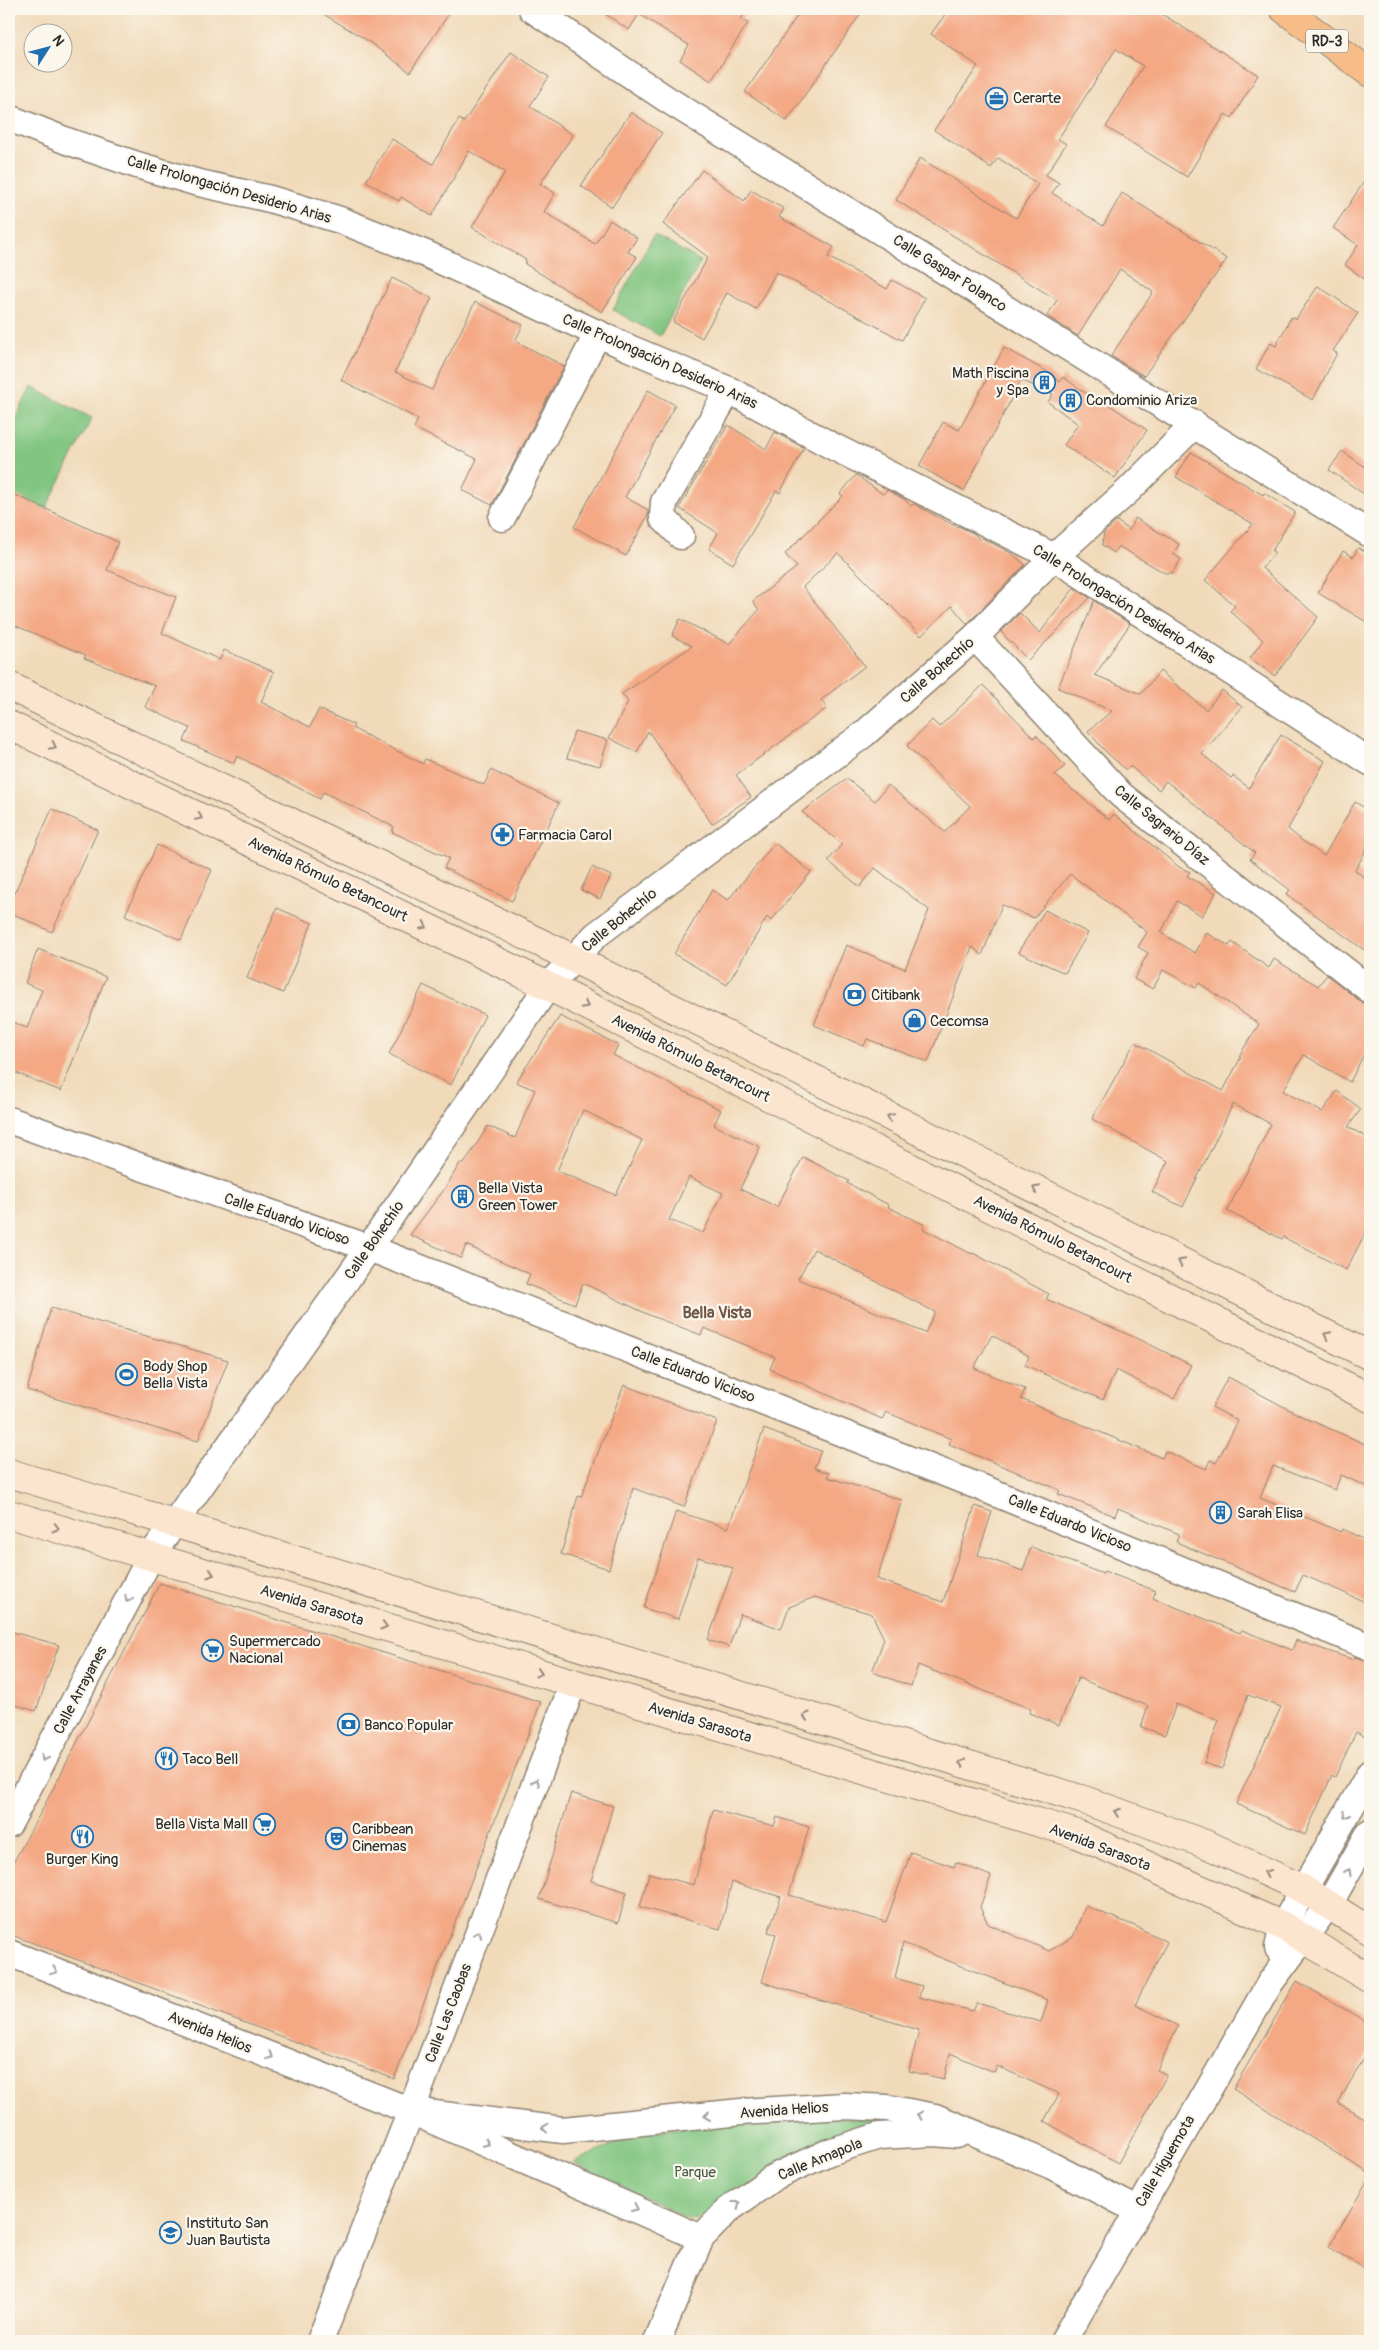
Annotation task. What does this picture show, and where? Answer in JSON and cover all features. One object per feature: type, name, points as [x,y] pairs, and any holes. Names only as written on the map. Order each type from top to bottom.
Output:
[{"type":"highway","name":"RD-3","points":[[1284,9],[1370,73]]},
{"type":"main road","points":[[9,686],[572,958],[1370,1356]]},
{"type":"main road","name":"Avenida Rómulo Betancourt","points":[[9,724],[548,986],[1370,1398]]},
{"type":"main road","points":[[9,1473],[1084,1800],[1208,1845],[1303,1889],[1330,1904],[1370,1931]]},
{"type":"main road","name":"Avenida Sarasota","points":[[9,1514],[1077,1834],[1294,1932],[1370,1979]]},
{"type":"street","name":"Calle Gaspar Polanco","points":[[532,9],[668,100],[1195,424],[1370,534]]},
{"type":"street","name":"Calle Prolongación Desiderio Arias","points":[[9,118],[67,141],[137,165],[196,182],[270,199],[340,220],[426,254],[598,333],[729,390],[841,450],[1054,556],[1370,762]]},
{"type":"street","points":[[502,518],[598,333]]},
{"type":"street","points":[[680,536],[663,518],[664,502],[729,390]]},
{"type":"street","name":"Calle Bohechío","points":[[151,1556],[369,1248],[548,986],[572,958],[596,935],[864,734],[975,637],[1054,556],[1128,492],[1195,424]]},
{"type":"street","name":"Calle Sagrario Díaz","points":[[975,637],[1121,795],[1370,990]]},
{"type":"street","name":"Calle Eduardo Vicioso","points":[[9,1120],[369,1248],[985,1489],[1370,1647]]},
{"type":"street","name":"Calle Arrayanes","points":[[9,1824],[151,1556]]},
{"type":"street","name":"Calle Las Caobas","points":[[320,2341],[411,2111],[573,1684]]},
{"type":"street","name":"Calle Higuemota","points":[[1063,2341],[1137,2210],[1270,1983],[1294,1932],[1303,1889],[1370,1773]]},
{"type":"street","name":"Calle Higuemota","points":[[1294,1932],[1330,1904],[1370,1832]]},
{"type":"street","name":"Avenida Helios","points":[[9,1953],[411,2111],[701,2238]]},
{"type":"street","name":"Avenida Helios","points":[[411,2111],[563,2130],[741,2112],[845,2106],[887,2108],[935,2117],[1052,2166],[1137,2210]]},
{"type":"street","name":"Calle Amapola","points":[[657,2341],[701,2238],[728,2210],[774,2177],[829,2152],[879,2136],[934,2133],[983,2137]]},
{"type":"green space","points":[[654,235],[701,261],[660,336],[613,310]]},
{"type":"green space","points":[[31,387],[92,418],[43,514],[9,497],[9,417],[15,420]]},
{"type":"green space","name":"Parque","points":[[783,2118],[897,2118],[709,2217],[688,2219],[573,2162],[643,2132]]},
{"type":"building","points":[[315,9],[452,9],[410,72],[365,39]]},
{"type":"building","points":[[598,9],[747,9],[741,19],[748,23],[711,81],[680,60],[689,45],[639,14],[629,30]]},
{"type":"building","points":[[802,9],[864,9],[787,121],[745,92]]},
{"type":"building","points":[[949,9],[1154,9],[1258,75],[1232,118],[1225,114],[1187,177],[1106,127],[1143,66],[1116,49],[1058,139],[1066,144],[1046,175],[1059,183],[1052,193],[1103,226],[1122,193],[1227,259],[1144,376],[1111,356],[1153,292],[1120,269],[1078,336],[1047,316],[1057,300],[896,200],[920,158],[1016,218],[1038,184],[998,158],[991,168],[934,130],[978,66],[931,34]]},
{"type":"building","points":[[511,52],[549,77],[530,106],[573,135],[540,184],[555,193],[544,212],[595,244],[610,220],[637,238],[628,252],[637,257],[602,312],[525,264],[526,260],[472,227],[505,172],[469,151],[432,216],[401,197],[399,201],[366,181],[392,139],[433,164],[459,119],[464,122]]},
{"type":"building","points":[[631,112],[662,133],[612,207],[581,186]]},
{"type":"building","points":[[702,170],[744,201],[751,190],[784,209],[779,217],[834,247],[828,257],[887,289],[892,280],[925,298],[902,340],[776,272],[756,309],[727,293],[702,338],[673,322],[708,257],[663,224]]},
{"type":"building","points":[[1370,173],[1370,283],[1345,265],[1358,245],[1333,228]]},
{"type":"building","points":[[392,278],[432,298],[395,372],[432,390],[475,302],[523,325],[515,341],[564,366],[492,505],[462,490],[477,459],[414,428],[418,419],[341,380]]},
{"type":"building","points":[[1318,286],[1358,313],[1333,351],[1337,353],[1313,400],[1256,369],[1270,343],[1276,346],[1291,317],[1296,319]]},
{"type":"building","points":[[1004,348],[1046,371],[1060,382],[1063,377],[1094,399],[1096,396],[1147,430],[1115,478],[1064,445],[1078,424],[1048,402],[1053,394],[1021,380],[964,491],[919,466],[943,422],[959,430]]},
{"type":"building","points":[[648,390],[675,405],[625,497],[648,510],[648,515],[626,556],[574,527]]},
{"type":"building","points":[[728,425],[766,449],[775,432],[804,448],[780,493],[776,491],[733,564],[709,549],[718,533],[679,508]]},
{"type":"building","points":[[1342,451],[1370,470],[1370,498],[1329,470]]},
{"type":"building","points":[[1191,452],[1295,512],[1272,551],[1275,553],[1262,568],[1318,617],[1275,676],[1250,658],[1263,640],[1230,611],[1235,606],[1205,580],[1253,524],[1176,477]]},
{"type":"building","points":[[856,475],[883,494],[887,490],[904,499],[911,506],[914,504],[957,527],[975,534],[980,540],[982,538],[1013,554],[1025,565],[967,624],[952,606],[921,636],[838,553],[803,587],[865,666],[821,700],[827,708],[736,775],[751,797],[712,824],[648,731],[637,752],[609,738],[628,702],[622,694],[692,646],[672,636],[680,619],[729,644],[759,610],[753,601],[797,567],[785,554],[843,496],[840,494]]},
{"type":"building","points":[[9,492],[118,542],[107,570],[176,597],[162,633],[220,660],[224,650],[274,672],[261,702],[310,727],[319,709],[354,725],[352,728],[423,764],[425,759],[484,785],[491,770],[559,803],[512,901],[444,868],[449,858],[392,832],[394,827],[323,792],[320,799],[237,756],[234,763],[184,741],[190,728],[145,707],[155,686],[84,658],[86,655],[9,623]]},
{"type":"building","points":[[1135,518],[1179,544],[1173,554],[1181,559],[1172,573],[1165,573],[1118,546],[1114,553],[1102,545],[1104,533],[1117,521],[1129,530]]},
{"type":"building","points":[[1358,548],[1370,555],[1370,624],[1318,593],[1343,551],[1353,557]]},
{"type":"building","points":[[1074,588],[1090,598],[1028,660],[1001,632],[1020,613],[1040,633]]},
{"type":"building","points":[[1094,601],[1130,624],[1095,675],[1141,694],[1160,671],[1206,710],[1222,690],[1242,707],[1202,754],[1231,778],[1233,776],[1249,788],[1281,735],[1325,761],[1288,829],[1304,842],[1324,856],[1355,802],[1370,811],[1370,843],[1355,870],[1370,882],[1370,954],[1286,894],[1290,890],[1250,859],[1255,853],[1166,781],[1159,790],[1130,766],[1126,770],[1104,750],[1088,731],[1112,711],[1058,688]]},
{"type":"building","points":[[983,685],[1034,738],[1036,735],[1065,766],[1055,775],[1109,820],[1114,814],[1179,867],[1190,872],[1187,876],[1216,893],[1202,916],[1177,901],[1161,933],[1195,953],[1207,933],[1229,946],[1232,942],[1269,968],[1274,959],[1318,986],[1327,975],[1361,1002],[1370,1005],[1370,1042],[1350,1082],[1304,1055],[1283,1091],[1322,1112],[1337,1091],[1361,1109],[1348,1127],[1370,1139],[1370,1224],[1346,1270],[1283,1237],[1282,1239],[1227,1211],[1271,1124],[1233,1104],[1183,1207],[1152,1192],[1168,1161],[1092,1119],[1135,1042],[1223,1091],[1241,1057],[1239,1056],[1259,1024],[1199,983],[1196,988],[1163,970],[1153,989],[1134,979],[1148,953],[1138,947],[1147,932],[1070,874],[1034,918],[1002,905],[982,955],[972,947],[928,1062],[867,1039],[864,1046],[814,1025],[846,945],[905,969],[929,910],[875,868],[860,887],[828,861],[842,844],[802,812],[847,779],[875,801],[888,785],[945,832],[970,806],[907,746],[932,720],[939,727]]},
{"type":"building","points":[[574,731],[608,740],[600,766],[567,758]]},
{"type":"building","points":[[52,809],[98,830],[52,932],[9,912],[9,905]]},
{"type":"building","points":[[775,843],[811,872],[771,921],[767,917],[727,985],[674,954],[712,890],[728,900]]},
{"type":"building","points":[[157,845],[212,870],[181,940],[125,915]]},
{"type":"building","points":[[592,867],[611,876],[600,899],[581,890]]},
{"type":"building","points":[[277,908],[312,923],[283,993],[247,978]]},
{"type":"building","points":[[1045,910],[1088,933],[1065,973],[1018,952]]},
{"type":"building","points":[[38,949],[106,977],[61,1091],[9,1070],[9,1021],[27,1028],[42,990],[25,983]]},
{"type":"building","points":[[423,985],[485,1015],[451,1085],[389,1054]]},
{"type":"building","points":[[560,1016],[618,1045],[613,1055],[721,1110],[714,1125],[760,1147],[740,1189],[777,1207],[803,1157],[849,1181],[847,1183],[889,1205],[888,1207],[925,1225],[923,1229],[973,1253],[1049,1294],[1046,1299],[1141,1340],[1191,1365],[1174,1399],[1116,1370],[1103,1400],[1025,1365],[1029,1356],[992,1335],[974,1368],[1025,1389],[1021,1399],[1162,1458],[1165,1451],[1206,1469],[1210,1460],[1216,1463],[1238,1421],[1212,1407],[1228,1377],[1305,1418],[1370,1446],[1370,1488],[1341,1475],[1335,1490],[1273,1466],[1260,1498],[1341,1532],[1342,1529],[1370,1542],[1370,1604],[1303,1575],[1295,1592],[1176,1542],[1179,1534],[1118,1508],[1115,1516],[1058,1494],[1060,1490],[949,1444],[951,1439],[886,1412],[882,1419],[770,1369],[775,1357],[704,1328],[701,1335],[649,1315],[583,1283],[575,1304],[526,1284],[530,1274],[466,1245],[461,1258],[410,1235],[446,1187],[460,1163],[464,1164],[488,1126],[515,1138],[535,1090],[516,1082]],"holes":[[[583,1110],[642,1140],[616,1195],[557,1171]],[[689,1177],[723,1193],[703,1233],[669,1220]],[[814,1249],[935,1312],[925,1333],[798,1279]]]},
{"type":"building","name":"Body Shop Bella Vista","points":[[51,1308],[228,1360],[198,1441],[27,1390]]},
{"type":"building","points":[[624,1385],[717,1421],[684,1507],[633,1488],[609,1569],[561,1554],[578,1496],[581,1497]]},
{"type":"building","points":[[764,1429],[821,1451],[814,1468],[829,1473],[827,1477],[902,1500],[877,1579],[943,1602],[975,1506],[992,1512],[978,1555],[1023,1571],[1031,1547],[1103,1574],[1104,1571],[1156,1591],[1153,1598],[1240,1633],[1242,1630],[1292,1650],[1296,1640],[1354,1660],[1355,1657],[1370,1662],[1370,1739],[1356,1732],[1335,1777],[1332,1775],[1305,1835],[1236,1804],[1281,1707],[1248,1695],[1222,1769],[1204,1763],[1219,1720],[1176,1704],[1165,1735],[1141,1727],[1148,1706],[1078,1678],[1059,1725],[1029,1713],[1031,1709],[918,1665],[911,1686],[872,1672],[884,1639],[872,1614],[815,1597],[789,1607],[781,1629],[740,1614],[729,1647],[708,1640],[733,1568],[698,1557],[678,1619],[644,1608],[676,1511],[728,1528]]},
{"type":"building","name":"Bella Vista Mall","points":[[160,1583],[541,1702],[394,2079],[9,1934],[9,1870]]},
{"type":"building","points":[[9,1631],[59,1645],[36,1711],[9,1703]]},
{"type":"building","points":[[571,1793],[613,1806],[591,1881],[627,1892],[618,1923],[539,1899]]},
{"type":"building","points":[[713,1810],[774,1826],[777,1817],[809,1827],[789,1895],[886,1922],[911,1852],[954,1867],[956,1862],[991,1876],[980,1907],[988,1924],[1049,1951],[1073,1937],[1085,1906],[1135,1926],[1167,1942],[1135,2005],[1178,2026],[1157,2070],[1167,2075],[1118,2163],[1044,2121],[1059,2094],[997,2066],[994,2072],[950,2053],[944,2079],[909,2071],[919,2030],[762,1982],[776,1934],[768,1932],[781,1897],[732,1882],[720,1929],[640,1907],[649,1873],[694,1885]],"holes":[[[903,1943],[1048,2000],[1041,2022],[977,2003],[973,2011],[919,1997],[922,1986],[895,1978]]]},
{"type":"building","points":[[1297,1981],[1370,2024],[1370,2048],[1338,2103],[1370,2121],[1370,2174],[1233,2089]]},
{"type":"building","points":[[1370,2176],[1370,2272],[1329,2247]]},
{"type":"place","name":"Cerarte","points":[[997,98]]},
{"type":"place","name":"Math Piscina y Spa","points":[[1045,382]]},
{"type":"place","name":"Condominio Ariza","points":[[1070,400]]},
{"type":"place","name":"Farmacia Carol","points":[[502,835]]},
{"type":"place","name":"Citibank","points":[[855,995]]},
{"type":"place","name":"Cecomsa","points":[[914,1021]]},
{"type":"place","name":"Bella Vista Green Tower","points":[[462,1197]]},
{"type":"place","name":"Body Shop Bella Vista","points":[[127,1375]]},
{"type":"place","name":"Sarah Elisa","points":[[1221,1513]]},
{"type":"place","name":"Supermercado Nacional","points":[[213,1650]]},
{"type":"place","name":"Banco Popular","points":[[348,1725]]},
{"type":"place","name":"Taco Bell","points":[[166,1759]]},
{"type":"place","name":"Bella Vista Mall","points":[[264,1824]]},
{"type":"place","name":"Burger King","points":[[82,1836]]},
{"type":"place","name":"Caribbean Cinemas","points":[[336,1838]]},
{"type":"place","name":"Instituto San Juan Bautista","points":[[170,2232]]},
{"type":"district","name":"Bella Vista","points":[[717,1312]]}]
